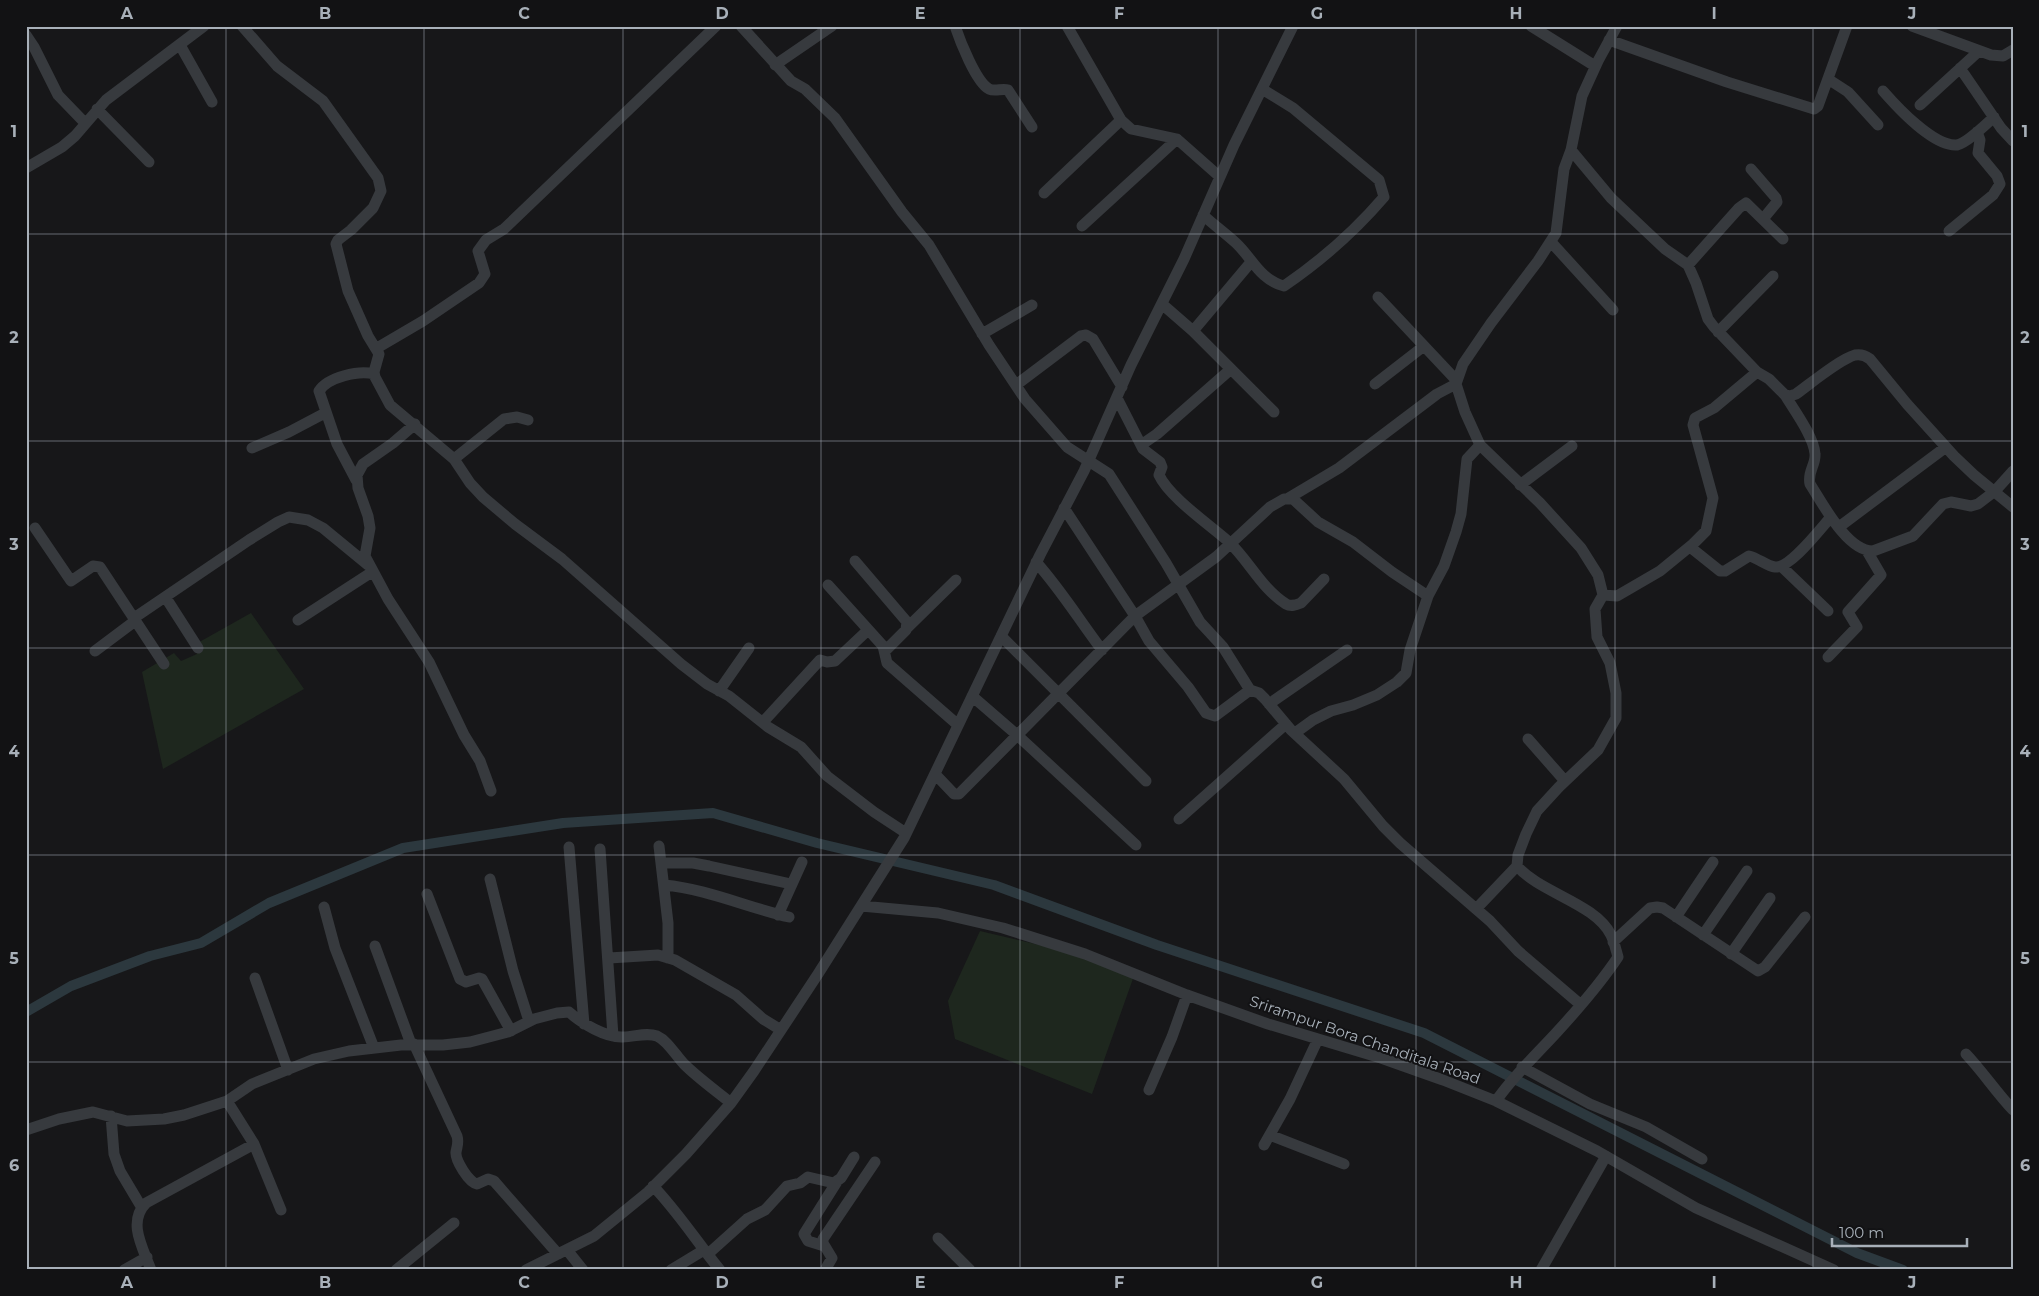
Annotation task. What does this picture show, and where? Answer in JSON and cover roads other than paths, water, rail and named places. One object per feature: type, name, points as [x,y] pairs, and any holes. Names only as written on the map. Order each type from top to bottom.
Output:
[{"type":"street","points":[[26,168],[62,147],[106,100],[204,26]]},
{"type":"street","points":[[242,26],[277,66],[322,101],[378,178],[381,191],[373,208],[336,244],[348,291],[368,336],[376,348],[378,360],[374,374],[390,405],[415,424],[454,459],[470,483],[483,497],[562,559],[681,664],[801,747],[827,776],[903,838]]},
{"type":"street","points":[[376,348],[423,321],[479,282],[484,274],[478,251],[486,240],[504,228],[716,26]]},
{"type":"street","points":[[741,26],[791,81],[805,90],[835,118],[902,212],[929,245],[982,334],[1025,399],[1067,446],[1088,462],[1109,474],[1200,622],[1223,647],[1250,690],[1258,693],[1294,733],[1344,779],[1383,826],[1400,843],[1490,921],[1518,951],[1581,1005]]},
{"type":"street","points":[[775,65],[832,26]]},
{"type":"street","points":[[955,26],[977,75],[986,88],[991,90],[1008,90],[1032,127]]},
{"type":"street","points":[[1067,26],[1121,120],[1131,129],[1177,139],[1220,177]]},
{"type":"street","points":[[526,1270],[594,1236],[653,1186],[686,1154],[731,1103],[781,1030],[903,838],[1036,562],[1088,462],[1220,177],[1293,26]]},
{"type":"street","points":[[1531,26],[1596,66]]},
{"type":"street","points":[[935,774],[954,794],[959,794],[1016,734],[1135,616],[1216,557],[1270,507],[1339,468],[1456,382],[1463,364],[1538,261],[1556,233],[1564,169],[1571,150],[1582,96],[1617,26]]},
{"type":"street","points":[[1610,40],[1814,110],[1818,106],[1847,26]]},
{"type":"street","points":[[1912,26],[1992,55],[2010,55]]},
{"type":"street","points":[[26,35],[58,95],[85,123]]},
{"type":"street","points":[[180,44],[212,102]]},
{"type":"street","points":[[1920,105],[1979,51]]},
{"type":"street","points":[[1960,68],[1994,118],[2013,141]]},
{"type":"street","points":[[1828,80],[1848,92],[1878,125]]},
{"type":"street","points":[[1203,215],[1237,244],[1251,262],[1272,282],[1284,286],[1306,271],[1359,226],[1384,196],[1379,180],[1373,174],[1293,108],[1262,89]]},
{"type":"street","points":[[1883,92],[1908,119],[1948,144],[1956,145],[1964,142],[1994,118]]},
{"type":"street","points":[[97,109],[149,162]]},
{"type":"street","points":[[1044,193],[1121,120]]},
{"type":"street","points":[[1949,231],[1993,195],[2000,184],[1978,153],[1980,140],[1977,132]]},
{"type":"street","points":[[1082,226],[1177,139]]},
{"type":"street","points":[[1571,150],[1612,198],[1665,249],[1688,265],[1708,318],[1718,332],[1757,372],[1769,379],[1785,395],[1812,443],[1815,458],[1808,478],[1810,484],[1831,517],[1852,542],[1867,551],[1881,575],[1848,612],[1857,627],[1828,657]]},
{"type":"street","points":[[1751,169],[1776,198],[1777,202],[1763,218]]},
{"type":"street","points":[[1688,265],[1744,204],[1749,205],[1783,239]]},
{"type":"street","points":[[1550,242],[1613,310]]},
{"type":"street","points":[[1193,331],[1251,262]]},
{"type":"street","points":[[1718,332],[1774,276]]},
{"type":"street","points":[[1378,297],[1456,382],[1465,412],[1480,445],[1581,548],[1598,575],[1603,595],[1596,609],[1598,637],[1610,663],[1616,693],[1616,718],[1598,750],[1537,811],[1526,834],[1517,866],[1476,909]]},
{"type":"street","points":[[1162,304],[1193,331],[1274,412]]},
{"type":"street","points":[[982,334],[1032,305]]},
{"type":"street","points":[[1016,385],[1081,336],[1086,335],[1093,340],[1119,393],[1143,449],[1160,462],[1162,467],[1159,475],[1171,491],[1230,543],[1259,579],[1287,604],[1291,606],[1301,603],[1324,579]]},
{"type":"street","points":[[1375,384],[1424,346]]},
{"type":"street","points":[[1785,395],[1796,394],[1856,355],[1870,358],[1880,368],[1907,404],[1946,447],[1974,475],[2013,507]]},
{"type":"street","points":[[1141,445],[1157,434],[1231,369]]},
{"type":"street","points":[[374,374],[355,372],[320,388],[319,394],[337,444],[356,480],[368,516],[370,528],[365,556],[370,569],[429,662],[464,735],[480,760],[491,791]]},
{"type":"street","points":[[1603,595],[1617,596],[1660,571],[1706,531],[1713,498],[1693,425],[1695,418],[1714,408],[1757,372]]},
{"type":"street","points":[[252,448],[289,432],[325,413]]},
{"type":"street","points":[[454,459],[504,419],[517,417],[528,420]]},
{"type":"street","points":[[356,480],[363,464],[393,443],[415,424]]},
{"type":"street","points":[[1294,733],[1313,720],[1331,712],[1353,706],[1377,695],[1397,682],[1406,673],[1410,650],[1428,596],[1444,566],[1456,532],[1461,514],[1467,459],[1480,445]]},
{"type":"street","points":[[1520,485],[1572,446]]},
{"type":"street","points":[[1839,527],[1946,447]]},
{"type":"street","points":[[1867,551],[1873,551],[1913,536],[1943,504],[1952,502],[1971,506],[1978,504],[1995,491],[2013,471]]},
{"type":"street","points":[[1287,499],[1293,500],[1318,522],[1353,542],[1392,572],[1428,596]]},
{"type":"street","points":[[1064,508],[1135,616],[1149,641],[1188,687],[1206,712],[1215,716],[1250,690]]},
{"type":"street","points":[[1690,546],[1720,571],[1726,571],[1749,556],[1772,566],[1781,566],[1797,554],[1831,517]]},
{"type":"street","points":[[94,651],[134,619],[249,540],[278,522],[290,518],[308,520],[323,528],[370,569]]},
{"type":"street","points":[[35,528],[71,581],[93,566],[98,565],[164,664]]},
{"type":"street","points":[[855,561],[900,613],[906,622],[907,628]]},
{"type":"street","points":[[1036,562],[1057,586],[1102,650]]},
{"type":"street","points":[[1781,566],[1828,611]]},
{"type":"street","points":[[298,620],[370,569]]},
{"type":"street","points":[[885,651],[956,580]]},
{"type":"street","points":[[828,585],[883,646],[887,663],[958,725]]},
{"type":"street","points":[[166,598],[198,648]]},
{"type":"street","points":[[763,722],[820,660],[827,662],[835,661],[868,630]]},
{"type":"street","points":[[1000,636],[1146,781]]},
{"type":"street","points":[[719,691],[750,648]]},
{"type":"street","points":[[1269,704],[1347,650]]},
{"type":"street","points":[[972,696],[1136,845]]},
{"type":"street","points":[[1179,819],[1286,724]]},
{"type":"street","points":[[1528,739],[1565,781]]},
{"type":"street","points":[[569,846],[584,1024]]},
{"type":"street","points":[[659,846],[664,885],[668,958]]},
{"type":"street","points":[[600,849],[613,1036]]},
{"type":"street","points":[[664,885],[689,888],[783,916],[791,884],[802,862]]},
{"type":"street","points":[[1676,917],[1713,862]]},
{"type":"street","points":[[661,863],[693,863],[791,884]]},
{"type":"street","points":[[1500,1096],[1519,1071],[1581,1005],[1603,979],[1618,957],[1611,934],[1592,914],[1526,876],[1517,866]]},
{"type":"street","points":[[1703,935],[1747,871]]},
{"type":"street","points":[[490,879],[513,971],[529,1021]]},
{"type":"street","points":[[427,894],[460,979],[466,982],[479,978],[482,980],[511,1031]]},
{"type":"street","points":[[1731,954],[1770,898]]},
{"type":"street","name":"Srirampur Bora Chanditala Road","points":[[861,906],[938,913],[1002,928],[1085,954],[1187,994],[1318,1039],[1500,1096],[1696,1208],[1834,1270]]},
{"type":"street","points":[[324,907],[335,948],[374,1048]]},
{"type":"street","points":[[1613,942],[1650,908],[1663,908],[1755,970],[1762,969],[1805,918]]},
{"type":"street","points":[[375,946],[412,1044],[457,1136],[459,1141],[457,1158],[469,1181],[477,1184],[488,1179],[494,1181],[562,1252],[583,1270]]},
{"type":"street","points":[[608,958],[658,955],[675,960],[736,995],[763,1019],[781,1030]]},
{"type":"street","points":[[255,978],[288,1070]]},
{"type":"street","points":[[1150,1090],[1187,994]]},
{"type":"street","points":[[26,1130],[58,1118],[93,1112],[128,1121],[164,1119],[184,1115],[227,1101],[252,1084],[314,1059],[374,1048],[412,1044],[443,1045],[470,1042],[511,1031],[529,1021],[557,1013],[569,1012],[584,1024],[613,1036],[626,1037],[641,1034],[657,1036],[663,1040],[683,1063],[731,1103]]},
{"type":"street","points":[[1318,1039],[1290,1099],[1267,1140],[1344,1164]]},
{"type":"street","points":[[1966,1054],[1986,1076],[1995,1091],[2013,1110]]},
{"type":"street","points":[[1519,1071],[1590,1104],[1646,1127],[1702,1159]]},
{"type":"street","points":[[227,1101],[254,1144],[281,1210]]},
{"type":"street","points":[[112,1116],[114,1154],[120,1171],[142,1208]]},
{"type":"street","points":[[152,1270],[136,1223],[146,1203],[254,1144]]},
{"type":"street","points":[[1541,1270],[1606,1156]]},
{"type":"street","points":[[824,1246],[808,1241],[804,1234],[854,1157]]},
{"type":"street","points":[[826,1270],[832,1258],[824,1246],[823,1239],[875,1162]]},
{"type":"street","points":[[671,1270],[706,1252],[747,1219],[765,1210],[787,1186],[800,1184],[808,1177],[830,1183],[838,1180]]},
{"type":"street","points":[[653,1186],[678,1213],[720,1270]]},
{"type":"street","points":[[396,1270],[454,1223]]},
{"type":"street","points":[[938,1238],[970,1270]]},
{"type":"street","points":[[124,1270],[147,1257]]},
{"type":"waterway","points":[[26,1012],[71,986],[150,956],[201,943],[269,903],[403,848],[563,823],[713,813],[817,843],[994,885],[1157,945],[1424,1033],[1857,1253],[1903,1270]]},
{"type":"railway","points":[[2006,26],[2013,29]]}]
